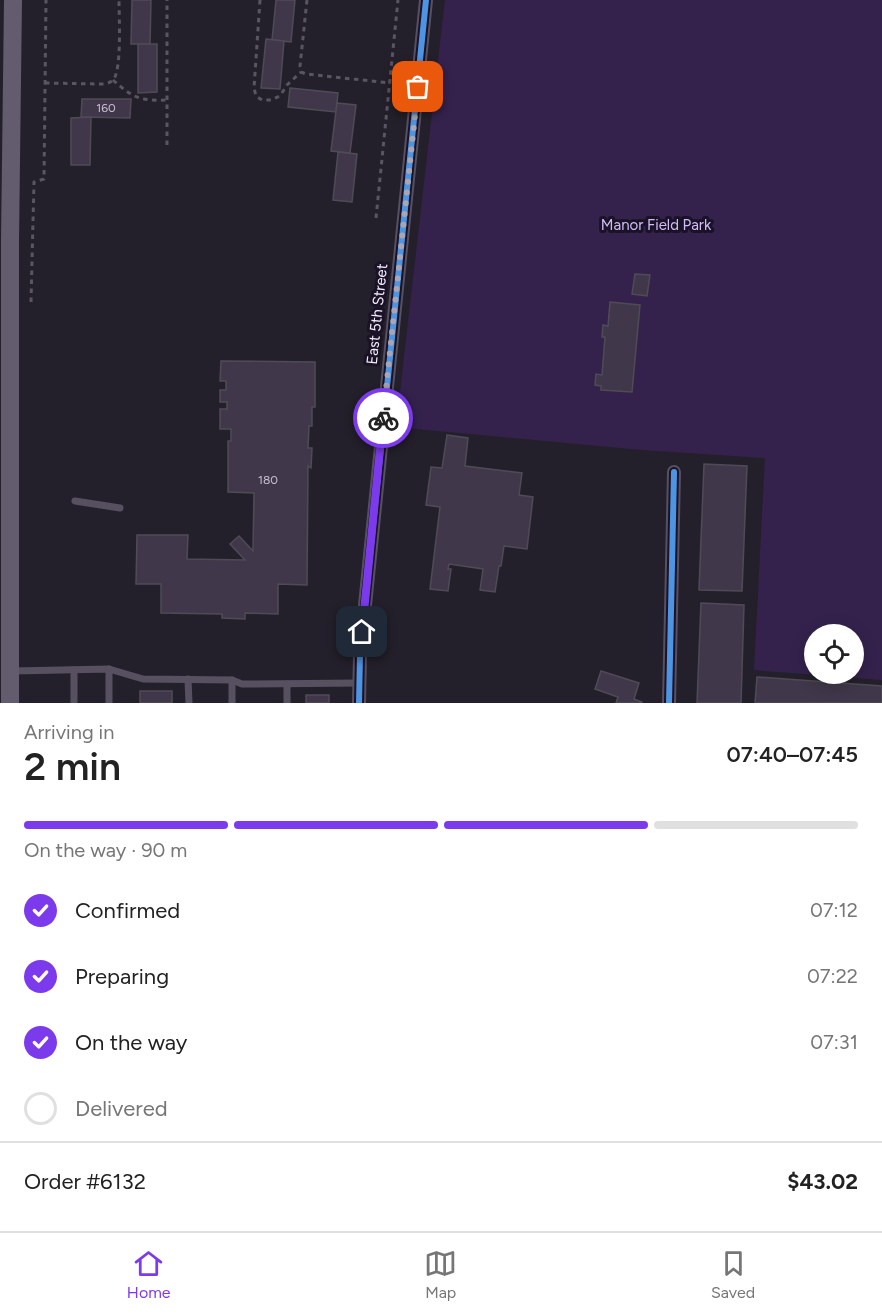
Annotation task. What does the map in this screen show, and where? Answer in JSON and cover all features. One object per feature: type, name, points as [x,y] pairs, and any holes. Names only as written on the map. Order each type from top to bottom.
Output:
[{"type":"main road","points":[[10,703],[5,241],[13,0]]},
{"type":"street","name":"East 5th Street","points":[[359,703],[360,655],[371,538],[426,0]]},
{"type":"street","points":[[669,703],[674,472]]},
{"type":"lane","points":[[75,501],[120,508]]},
{"type":"lane","points":[[10,671],[109,669],[143,679],[232,680],[242,684],[358,683]]},
{"type":"lane","points":[[109,669],[109,703]]},
{"type":"lane","points":[[74,670],[74,703]]},
{"type":"lane","points":[[188,680],[189,703]]},
{"type":"lane","points":[[232,680],[232,703]]},
{"type":"lane","points":[[287,684],[287,703]]},
{"type":"path","points":[[32,302],[34,182],[44,179],[46,0]]},
{"type":"path","points":[[45,83],[108,84],[113,80],[118,69],[119,0]]},
{"type":"path","points":[[167,0],[167,145]]},
{"type":"path","points":[[260,0],[254,88],[256,96],[262,100],[271,100],[280,96],[287,85],[301,72]]},
{"type":"path","points":[[301,72],[307,0]]},
{"type":"path","points":[[376,218],[398,0]]},
{"type":"path","points":[[301,72],[390,83]]},
{"type":"path","points":[[113,80],[136,97],[148,101],[167,100]]},
{"type":"green space","name":"Manor Field Park","points":[[445,0],[882,0],[882,680],[864,679],[864,624],[804,624],[804,674],[754,670],[765,458],[642,450],[396,427]]},
{"type":"building","points":[[132,0],[151,0],[150,44],[131,44]]},
{"type":"building","points":[[276,0],[295,0],[291,42],[272,40]]},
{"type":"building","points":[[266,39],[284,41],[280,89],[261,88]]},
{"type":"building","points":[[138,44],[157,44],[157,92],[138,93]]},
{"type":"building","points":[[290,88],[338,93],[336,112],[288,107]]},
{"type":"building","points":[[82,99],[131,99],[130,118],[81,117]]},
{"type":"building","points":[[337,103],[356,105],[350,153],[331,151]]},
{"type":"building","points":[[91,117],[90,165],[71,165],[71,118]]},
{"type":"building","points":[[338,152],[357,154],[352,202],[333,200]]},
{"type":"building","points":[[635,274],[650,275],[647,296],[632,294]]},
{"type":"building","points":[[610,302],[640,305],[632,392],[601,390],[601,386],[595,385],[596,374],[602,375],[605,337],[602,337],[603,325],[608,326]]},
{"type":"building","points":[[221,361],[315,362],[315,407],[312,407],[312,426],[309,426],[308,448],[312,448],[311,468],[308,466],[307,585],[278,584],[278,614],[245,613],[245,619],[222,618],[222,614],[161,613],[161,584],[136,584],[137,535],[188,535],[187,559],[245,560],[230,544],[239,536],[253,551],[254,493],[228,492],[228,441],[231,441],[231,429],[220,429],[220,409],[227,409],[227,402],[220,402],[220,390],[226,390],[226,381],[220,381]]},
{"type":"building","points":[[447,435],[468,438],[465,466],[522,473],[519,495],[533,497],[527,549],[504,546],[495,592],[480,590],[483,569],[449,564],[448,569],[451,569],[448,591],[430,589],[440,507],[426,505],[431,467],[442,468]]},
{"type":"building","points":[[704,464],[747,466],[742,591],[699,590]]},
{"type":"building","points":[[701,603],[744,605],[741,703],[697,703]]},
{"type":"building","points":[[601,671],[639,683],[634,699],[642,702],[616,703],[618,697],[595,689]]},
{"type":"building","points":[[757,677],[804,680],[804,684],[882,686],[882,703],[755,703]]},
{"type":"building","points":[[140,691],[172,691],[172,703],[140,703]]},
{"type":"building","points":[[306,695],[329,695],[329,703],[306,703]]},
{"type":"cycle path","points":[[359,703],[360,655],[426,0]]},
{"type":"cycle path","points":[[669,703],[674,472]]},
{"type":"way so far","points":[[383,418],[418,87]]},
{"type":"route","points":[[362,632],[383,418]]}]
